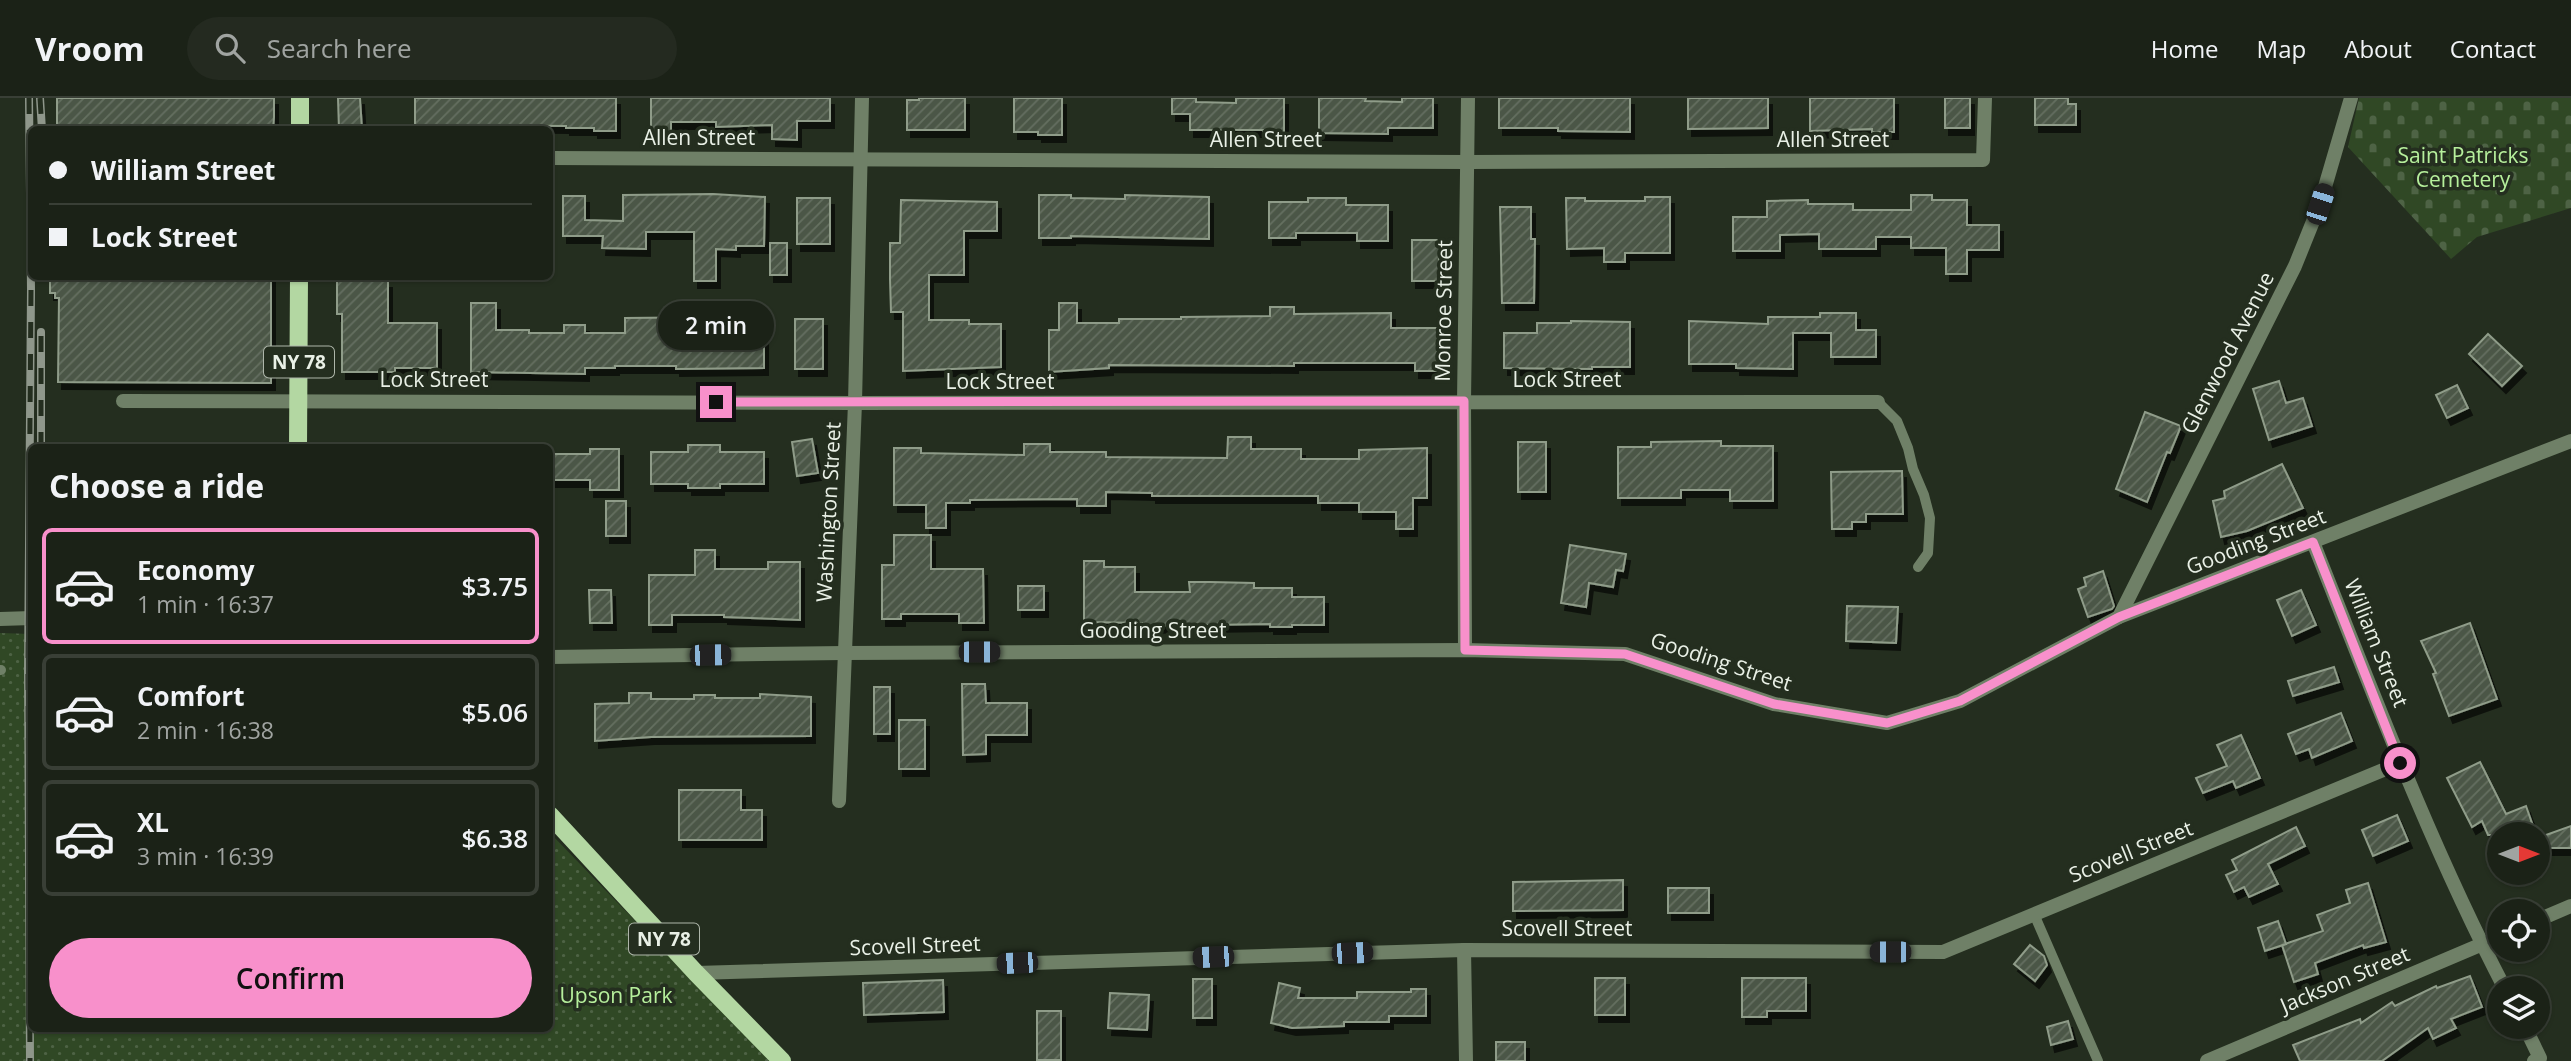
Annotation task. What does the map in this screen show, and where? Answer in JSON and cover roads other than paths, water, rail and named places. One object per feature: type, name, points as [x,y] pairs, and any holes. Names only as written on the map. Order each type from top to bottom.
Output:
[{"type":"main road","points":[[300,98],[300,126]]},
{"type":"main road","name":"NY 78","points":[[298,444],[299,280]]},
{"type":"main road","name":"NY 78","points":[[553,818],[696,973],[782,1061]]},
{"type":"street","name":"Washington Street","points":[[839,801],[855,403],[862,98]]},
{"type":"street","name":"Monroe Street","points":[[1465,650],[1464,401],[1468,98]]},
{"type":"street","name":"Allen Street","points":[[553,158],[1468,162],[1983,160],[1985,98]]},
{"type":"street","name":"Glenwood Avenue","points":[[2119,617],[2295,266],[2320,204],[2351,98]]},
{"type":"street","name":"Lock Street","points":[[123,401],[1878,402]]},
{"type":"street","name":"Gooding Street","points":[[553,657],[1465,650],[1625,654],[1774,704],[1887,723],[1960,701],[2119,617],[2571,441]]},
{"type":"street","name":"William Street","points":[[2313,542],[2400,763],[2498,976]]},
{"type":"street","points":[[0,619],[28,618]]},
{"type":"street","name":"Scovell Street","points":[[696,973],[1464,950],[1943,952],[2400,763]]},
{"type":"street","points":[[2550,915],[2571,906]]},
{"type":"street","name":"Jackson Street","points":[[2207,1061],[2487,942]]},
{"type":"street","points":[[1464,950],[1466,1061]]},
{"type":"street","points":[[2530,1039],[2537,1059]]},
{"type":"lane","points":[[1878,402],[1897,421],[1930,518],[1928,553],[1918,567]]},
{"type":"lane","points":[[2034,914],[2098,1061]]},
{"type":"railway","points":[[29,98],[29,126]]},
{"type":"railway","points":[[40,98],[42,126]]},
{"type":"railway","points":[[30,444],[31,280]]},
{"type":"railway","points":[[41,332],[41,444]]},
{"type":"railway","points":[[30,1032],[30,1061]]},
{"type":"park label","name":"Saint Patricks Cemetery","points":[[2463,168]]},
{"type":"park label","name":"Upson Park","points":[[616,996]]}]
